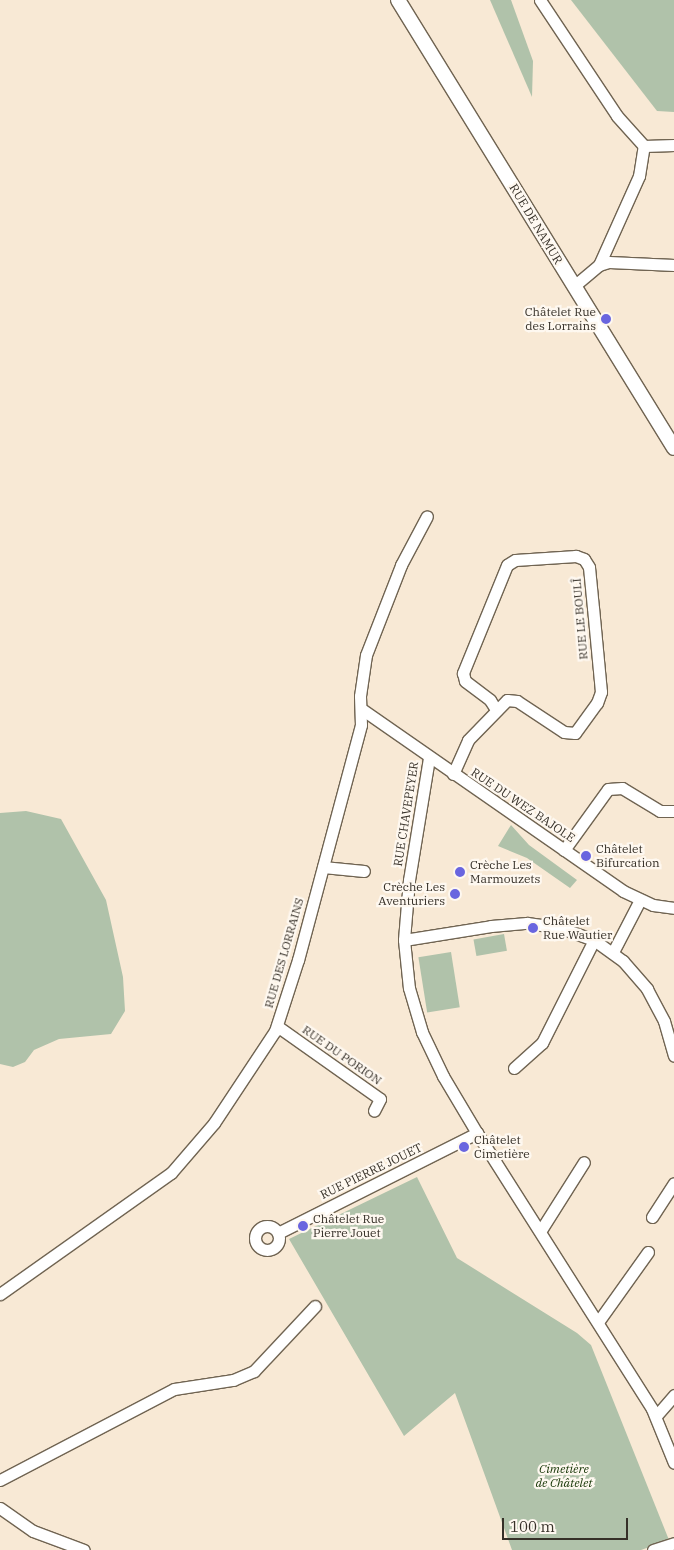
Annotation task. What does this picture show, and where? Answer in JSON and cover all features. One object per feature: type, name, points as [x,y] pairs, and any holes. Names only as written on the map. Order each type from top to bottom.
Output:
[{"type":"main road","name":"RUE DE NAMUR","points":[[398,0],[674,448]]},
{"type":"street","points":[[540,0],[617,116],[644,146],[674,145]]},
{"type":"street","points":[[599,265],[639,176],[644,146]]},
{"type":"street","points":[[574,286],[599,265],[609,262],[674,265]]},
{"type":"street","name":"RUE DES LORRAINS","points":[[0,1294],[170,1173],[214,1123],[277,1026],[323,867],[363,710],[360,696],[366,655],[398,571],[427,516]]},
{"type":"street","name":"RUE LE BOULÎ","points":[[576,556],[584,559],[589,567],[601,692],[597,703],[575,732],[564,732],[517,701],[506,700],[495,708],[490,700],[465,681],[463,673],[507,565],[515,560],[576,556]]},
{"type":"street","points":[[453,774],[468,740],[495,708]]},
{"type":"street","name":"RUE DU WEZ BAJOLE","points":[[363,710],[429,758],[640,900],[674,908]]},
{"type":"street","name":"RUE CHAVEPEYER","points":[[429,758],[409,880],[404,940],[409,988],[422,1032],[443,1076],[477,1133],[656,1416],[674,1462]]},
{"type":"street","points":[[564,850],[608,789],[622,788],[660,811],[674,810]]},
{"type":"street","points":[[323,867],[364,871]]},
{"type":"street","points":[[613,952],[640,900]]},
{"type":"street","points":[[404,940],[492,926],[527,923],[561,928],[594,940],[613,952],[639,978],[658,1007],[674,1056]]},
{"type":"street","points":[[514,1068],[542,1043],[594,940]]},
{"type":"street","name":"RUE DU PORION","points":[[277,1026],[380,1099],[374,1111]]},
{"type":"street","name":"RUE PIERRE JOUET","points":[[278,1233],[477,1133]]},
{"type":"street","points":[[540,1230],[584,1162]]},
{"type":"street","points":[[652,1217],[674,1183]]},
{"type":"street","points":[[598,1322],[648,1252]]},
{"type":"street","points":[[0,1480],[174,1389],[233,1380],[254,1371],[315,1306]]},
{"type":"street","points":[[656,1416],[674,1396]]},
{"type":"street","points":[[0,1508],[33,1530],[84,1550]]},
{"type":"street","points":[[653,1550],[674,1543]]},
{"type":"green space","points":[[490,0],[511,0],[533,61],[532,97]]},
{"type":"green space","points":[[571,0],[674,0],[674,112],[657,111]]},
{"type":"green space","points":[[26,811],[61,819],[106,900],[123,977],[125,1011],[111,1034],[59,1039],[34,1050],[25,1062],[13,1067],[0,1064],[0,813]]},
{"type":"green space","points":[[511,825],[529,845],[577,880],[570,888],[527,858],[498,846]]},
{"type":"green space","points":[[504,934],[507,951],[476,956],[473,939]]},
{"type":"green space","points":[[451,952],[460,1007],[427,1012],[418,957]]},
{"type":"green space","name":"Cimetière de Châtelet","points":[[417,1177],[457,1258],[577,1333],[591,1345],[669,1540],[641,1550],[512,1550],[455,1393],[404,1436],[289,1239]]},
{"type":"place","name":"Châtelet Rue des Lorrains","points":[[606,319]]},
{"type":"place","name":"Châtelet Bifurcation","points":[[586,856]]},
{"type":"place","name":"Crèche Les Marmouzets","points":[[460,872]]},
{"type":"place","name":"Crèche Les Aventuriers","points":[[455,894]]},
{"type":"place","name":"Châtelet Rue Wautier","points":[[533,928]]},
{"type":"place","name":"Châtelet Cimetière","points":[[464,1147]]},
{"type":"place","name":"Châtelet Rue Pierre Jouet","points":[[303,1226]]}]
